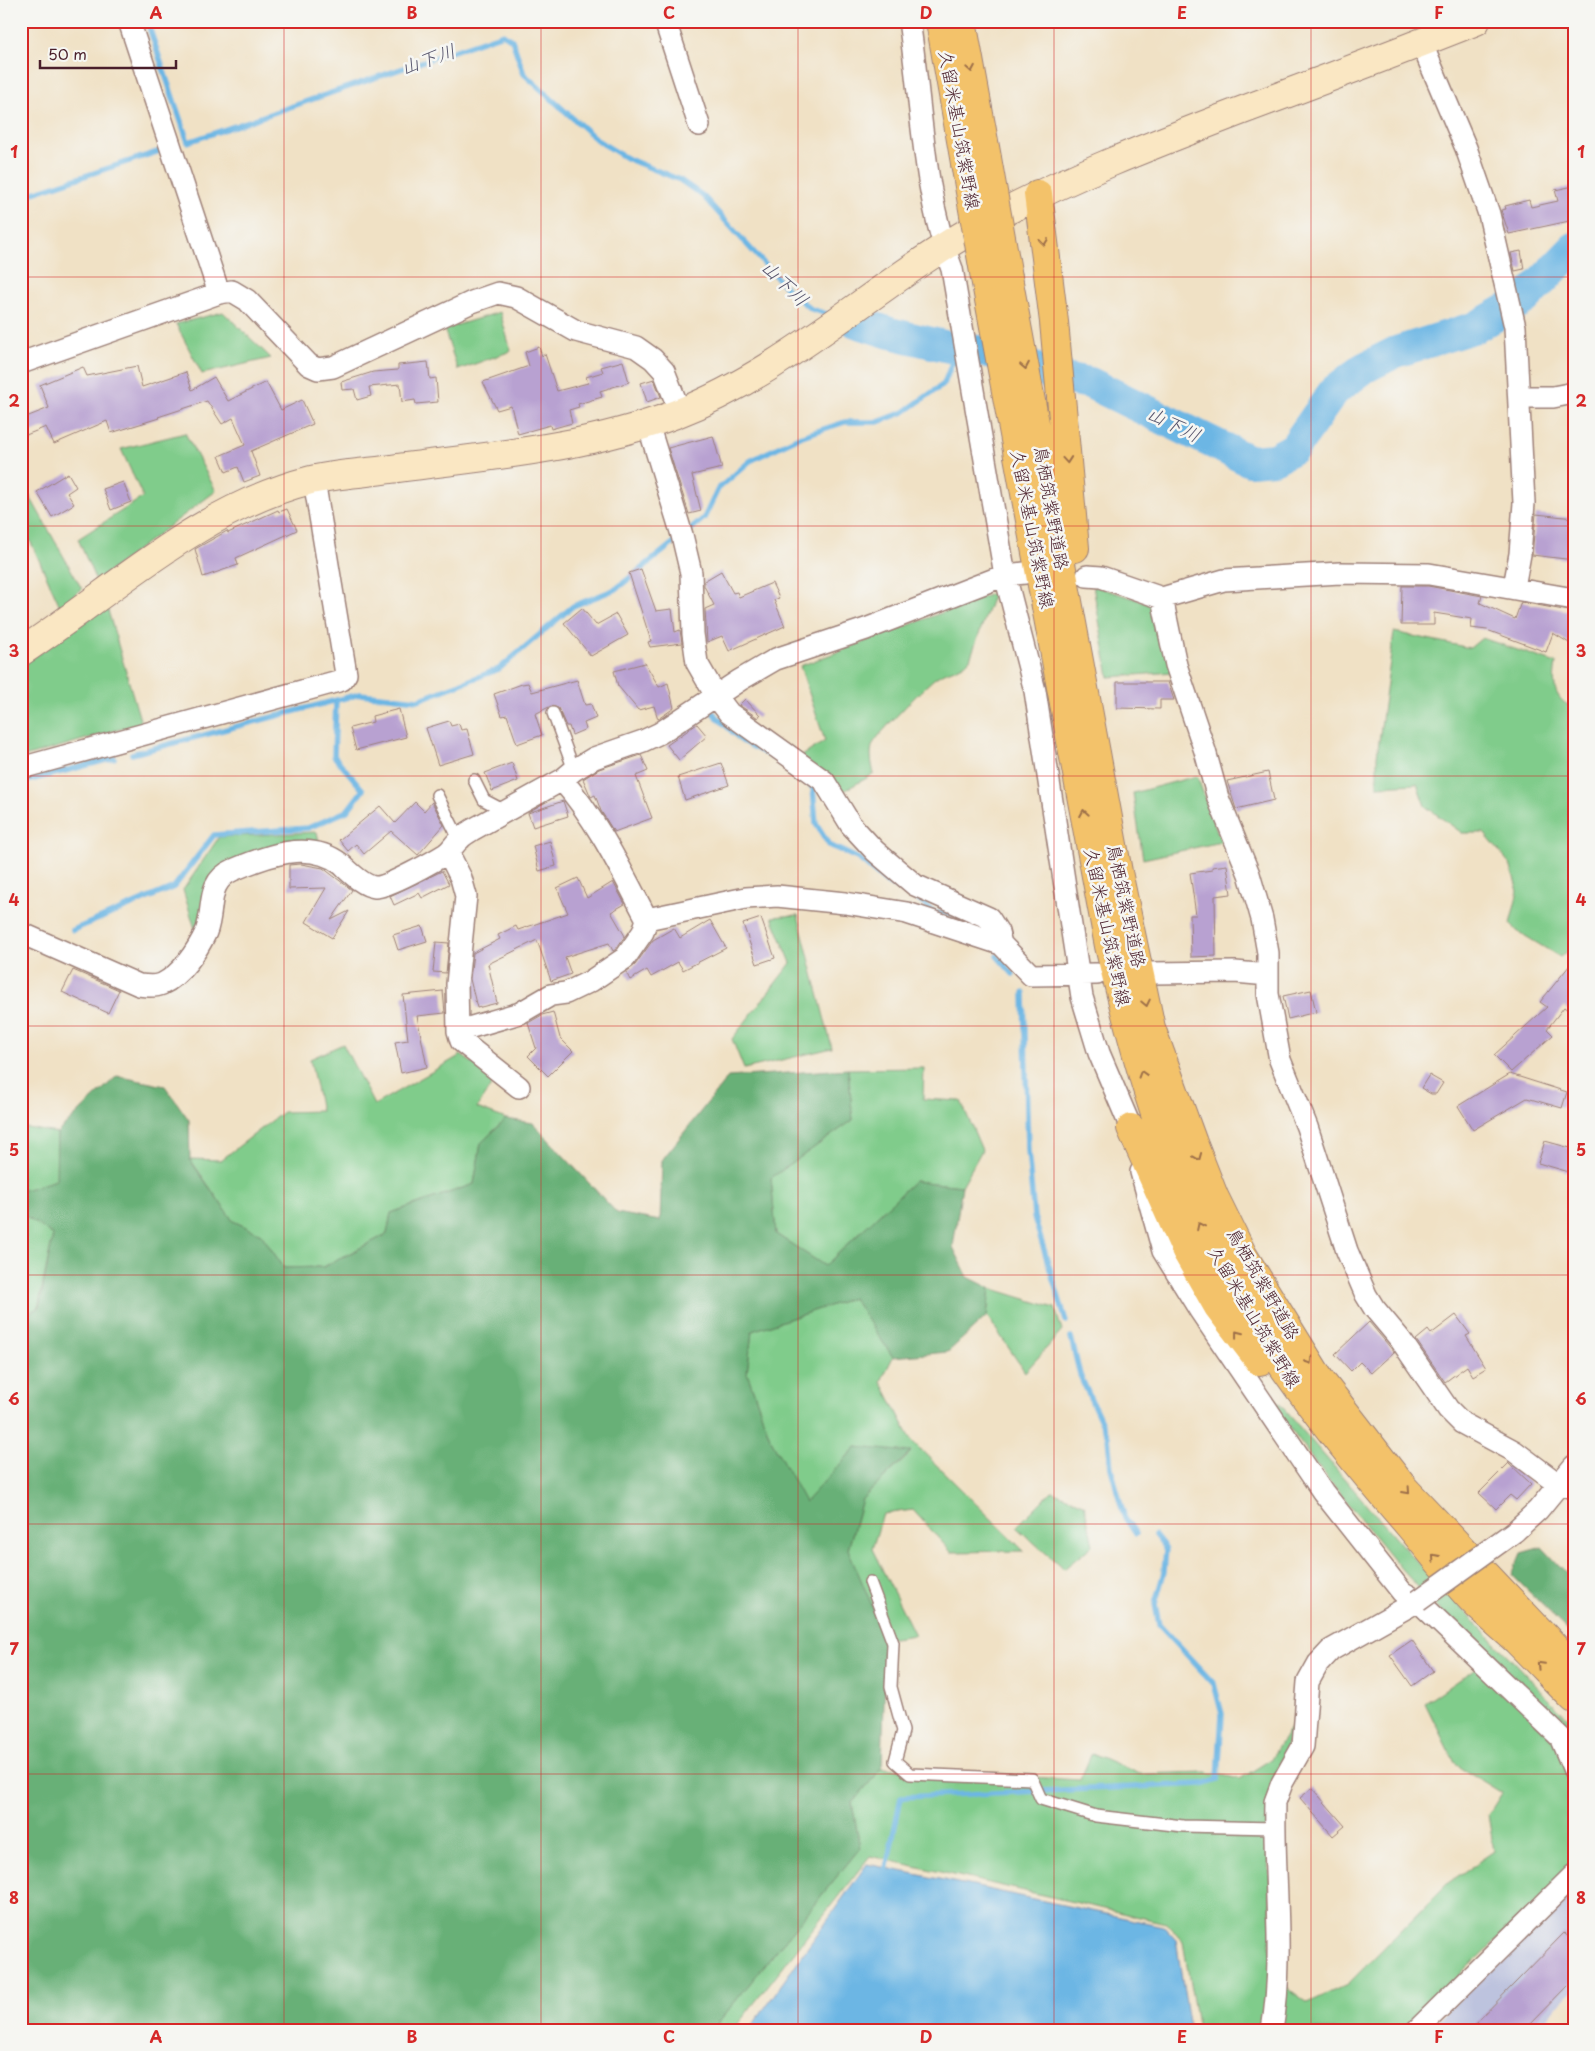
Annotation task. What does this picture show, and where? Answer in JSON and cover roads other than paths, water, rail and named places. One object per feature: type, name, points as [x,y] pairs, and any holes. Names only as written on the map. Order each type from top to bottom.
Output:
[{"type":"main road","name":"久留米基山筑紫野線","points":[[940,21],[976,160],[1024,423],[1109,946],[1130,1036],[1151,1104],[1190,1205],[1225,1276],[1305,1400],[1331,1434],[1479,1607],[1516,1640],[1574,1699]]},
{"type":"main road","points":[[962,21],[976,160]]},
{"type":"main road","points":[[1038,194],[1054,322],[1072,518],[1098,764]]},
{"type":"main road","name":"鳥栖筑紫野道路","points":[[1024,423],[1098,764],[1118,872],[1151,1028],[1214,1196],[1243,1255],[1322,1381],[1404,1488],[1574,1667]]},
{"type":"main road","points":[[1131,1128],[1186,1252],[1218,1307],[1274,1380],[1331,1434]]},
{"type":"street","points":[[129,21],[219,293]]},
{"type":"street","points":[[665,21],[699,125]]},
{"type":"street","points":[[909,21],[929,186],[944,246],[952,269],[968,359],[1015,574],[1034,691],[1088,974],[1082,997],[1100,1053],[1131,1128],[1150,1205],[1164,1251],[1199,1309],[1323,1492],[1402,1592],[1418,1601],[1560,1738],[1574,1770]]},
{"type":"street","points":[[21,652],[62,625],[184,537],[235,508],[268,494],[314,480],[545,450],[648,424],[680,412],[744,381],[828,328],[944,246],[1038,194],[1152,145],[1424,34],[1476,21]]},
{"type":"street","points":[[1424,34],[1489,214],[1515,328],[1524,503],[1520,554],[1514,587]]},
{"type":"street","points":[[21,363],[219,293],[232,291],[247,300],[309,364],[318,369],[334,367],[472,302],[498,293],[516,297],[576,331],[636,347],[648,355],[664,371],[680,412]]},
{"type":"street","points":[[1519,397],[1553,398],[1574,393]]},
{"type":"street","points":[[648,424],[682,535],[691,573],[693,634],[697,663],[716,696],[729,713],[824,781],[851,825],[874,851],[915,886],[989,918],[998,932],[1001,944]]},
{"type":"street","points":[[21,768],[342,680],[346,674],[314,480]]},
{"type":"street","points":[[1087,576],[1101,577],[1162,598],[1224,580],[1340,573],[1429,574],[1514,587],[1574,599]]},
{"type":"street","points":[[21,933],[139,985],[152,986],[162,984],[185,966],[206,932],[215,885],[226,873],[282,853],[309,850],[332,857],[361,881],[375,887],[390,884],[505,811],[594,758],[660,733],[776,659],[866,629],[1015,574]]},
{"type":"street","points":[[1162,598],[1176,664],[1205,751],[1218,798],[1246,867],[1262,919],[1268,953],[1268,994],[1280,1060],[1307,1127],[1347,1251],[1370,1302],[1400,1338],[1448,1410],[1462,1424],[1514,1452],[1566,1486]]},
{"type":"street","points":[[458,1031],[520,1012],[551,995],[566,993],[591,980],[625,958],[643,932],[647,920],[614,855],[576,795],[568,775]]},
{"type":"street","points":[[454,845],[466,896],[458,984],[458,1031],[461,1041],[519,1087]]},
{"type":"street","points":[[647,920],[746,898],[777,896],[846,903],[907,914],[1001,944],[1031,975],[1088,974]]},
{"type":"street","points":[[1151,973],[1235,972],[1268,975]]},
{"type":"street","points":[[1272,2030],[1276,2009],[1277,1963],[1275,1802],[1282,1783],[1303,1746],[1308,1682],[1318,1664],[1331,1650],[1418,1601],[1514,1532],[1566,1486],[1574,1466]]},
{"type":"street","points":[[1418,2030],[1574,1875]]},
{"type":"lane","points":[[553,713],[568,775]]},
{"type":"lane","points":[[474,780],[484,800],[505,811]]},
{"type":"lane","points":[[437,795],[454,845]]},
{"type":"lane","points":[[870,1582],[893,1643],[891,1687],[903,1731],[895,1761],[910,1774],[1032,1779],[1041,1799],[1096,1816],[1183,1826],[1274,1828]]},
{"type":"water","points":[[867,1864],[1163,1926],[1176,1940],[1190,2030],[749,2030]]},
{"type":"waterway","name":"山下川","points":[[147,21],[188,142],[503,34],[512,40],[524,74],[597,140],[626,158],[680,180],[703,196],[788,290],[811,309],[830,315]]},
{"type":"waterway","points":[[21,197],[160,151]]},
{"type":"waterway","name":"山下川","points":[[856,322],[890,333],[957,349],[998,353],[1055,376],[1090,383],[1250,461],[1274,459],[1294,448],[1334,391],[1364,368],[1396,352],[1476,327],[1525,299],[1574,248]]},
{"type":"waterway","points":[[690,530],[704,518],[718,489],[750,461],[799,437],[845,422],[878,422],[904,412],[944,384],[957,349]]},
{"type":"waterway","points":[[132,754],[360,694],[418,700],[499,669],[573,606],[616,589],[677,540]]},
{"type":"waterway","points":[[73,930],[174,887],[214,835],[308,828],[347,811],[363,790],[334,756],[336,701]]},
{"type":"waterway","points":[[713,713],[742,741],[780,761]]},
{"type":"waterway","points":[[23,782],[114,758]]},
{"type":"waterway","points":[[804,777],[813,788],[816,824],[829,845],[859,859],[887,883],[912,895],[935,913],[959,914]]},
{"type":"waterway","points":[[997,956],[1013,974]]},
{"type":"waterway","points":[[1024,993],[1028,1150],[1034,1217],[1066,1321]]},
{"type":"waterway","points":[[1071,1337],[1080,1375],[1108,1437],[1111,1468],[1124,1516],[1136,1534]]},
{"type":"waterway","points":[[885,1875],[901,1797],[1203,1784],[1218,1779],[1222,1714],[1214,1684],[1159,1625],[1155,1604],[1164,1572],[1166,1549],[1155,1535]]}]
